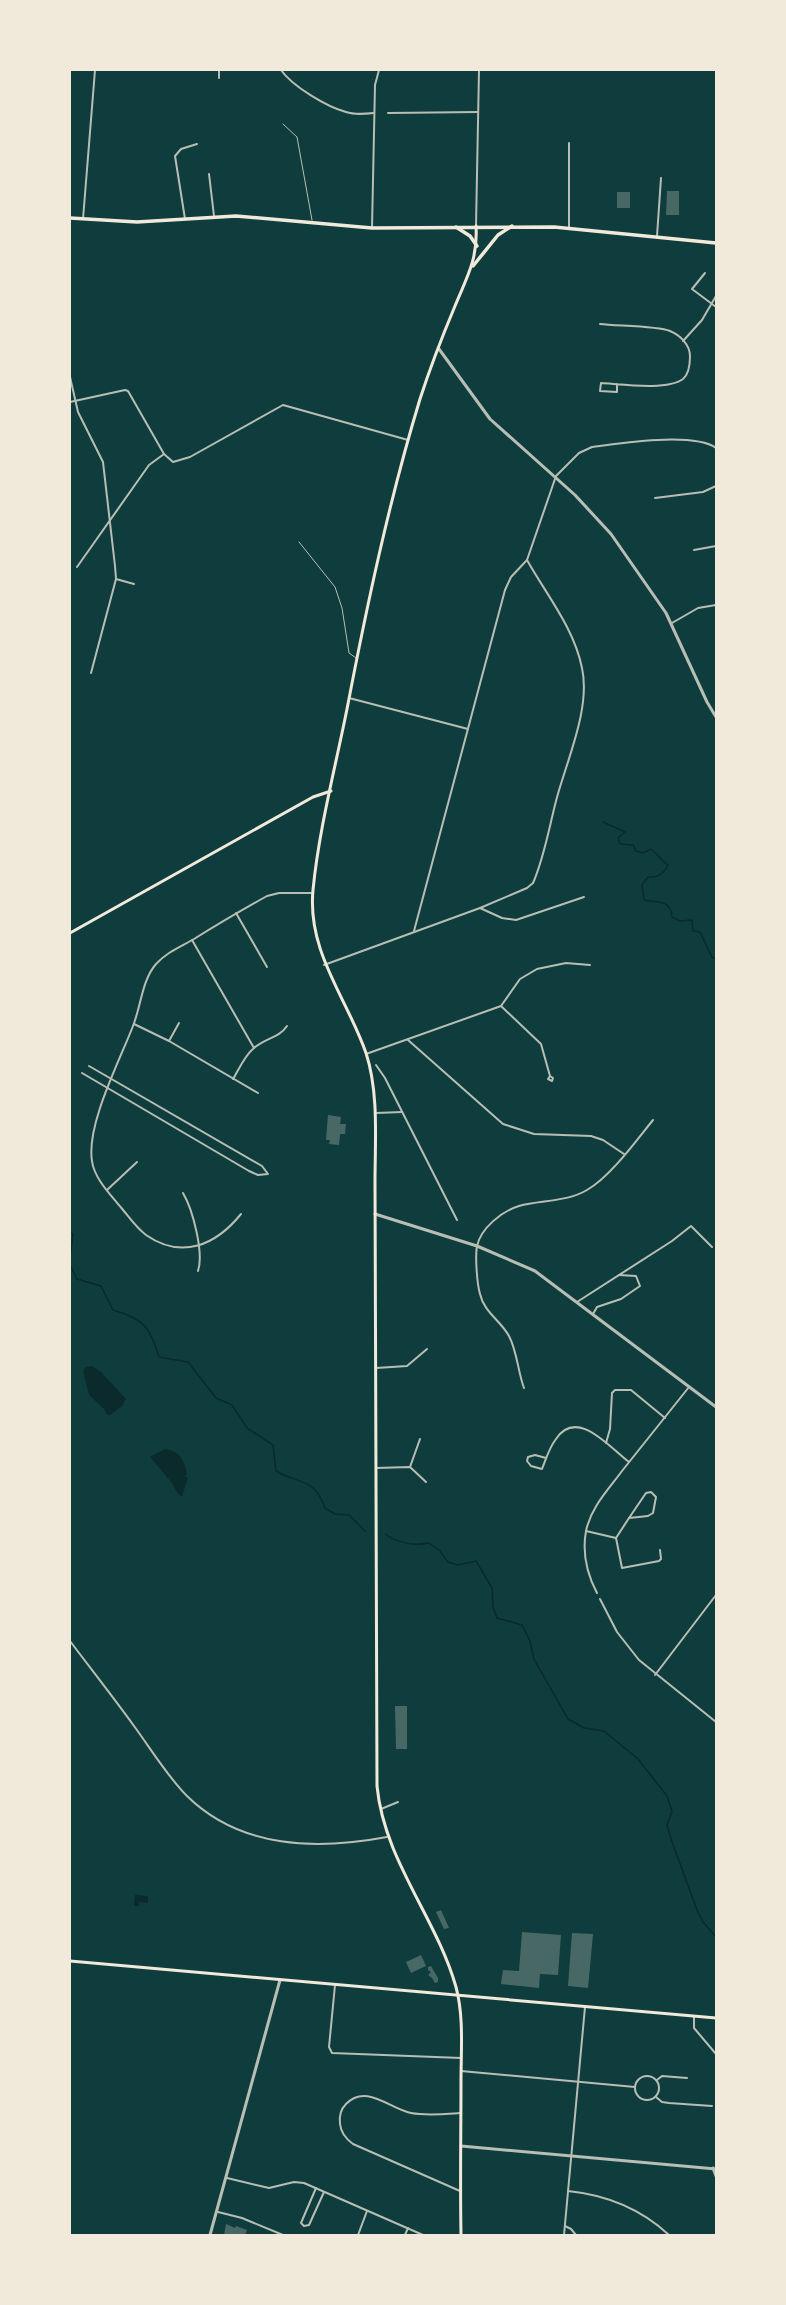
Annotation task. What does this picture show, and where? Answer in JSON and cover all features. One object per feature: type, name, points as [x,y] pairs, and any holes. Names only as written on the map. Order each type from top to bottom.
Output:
[{"type":"main road","points":[[70,218],[138,222],[214,216],[263,218],[372,228],[455,226],[569,228],[716,243]]},
{"type":"main road","points":[[455,226],[470,236],[477,246]]},
{"type":"main road","points":[[461,2235],[461,2026],[457,1996],[444,1957],[387,1837],[380,1809],[376,1753],[376,1368],[374,1113],[372,1079],[366,1054],[324,965],[315,929],[313,893],[356,658],[376,566],[408,440],[420,400],[438,349],[473,266],[477,246],[476,226]]},
{"type":"main road","points":[[473,266],[498,235],[513,226]]},
{"type":"main road","points":[[70,933],[317,795],[331,791]]},
{"type":"main road","points":[[70,1961],[716,2018]]},
{"type":"street","points":[[83,219],[95,70]]},
{"type":"street","points":[[219,70],[219,78]]},
{"type":"street","points":[[281,70],[292,82],[340,110],[354,114],[374,113]]},
{"type":"street","points":[[372,228],[375,85],[379,70]]},
{"type":"street","points":[[476,226],[479,70]]},
{"type":"street","points":[[388,113],[478,112]]},
{"type":"street","points":[[569,142],[569,228]]},
{"type":"street","points":[[185,219],[175,156],[181,149],[197,144]]},
{"type":"street","points":[[209,174],[214,216]]},
{"type":"street","points":[[657,238],[661,178]]},
{"type":"street","points":[[705,273],[692,289],[712,305],[716,306]]},
{"type":"street","points":[[683,340],[712,305],[716,296]]},
{"type":"street","points":[[600,324],[668,331],[683,340],[688,348],[690,358],[688,370],[681,380],[658,385],[601,383],[600,391],[617,392],[618,384]]},
{"type":"street","points":[[438,349],[490,419],[556,476],[611,534],[650,588],[672,623],[704,697],[716,716]]},
{"type":"street","points":[[70,377],[80,417],[103,462],[116,578],[91,672]]},
{"type":"street","points":[[70,402],[125,390],[133,398],[164,454],[169,460],[179,461],[190,457],[283,405],[408,440]]},
{"type":"street","points":[[414,932],[418,908],[505,590],[511,577],[526,560],[556,476],[579,453],[592,447],[686,439],[706,442],[716,448]]},
{"type":"street","points":[[77,567],[110,517],[149,465],[164,454]]},
{"type":"street","points":[[655,498],[703,492],[716,486]]},
{"type":"street","points":[[694,550],[716,546]]},
{"type":"street","points":[[324,965],[480,908],[530,886],[534,881],[574,736],[582,701],[583,687],[582,669],[572,637],[526,560]]},
{"type":"street","points":[[116,578],[134,584]]},
{"type":"street","points":[[672,623],[698,608],[716,605]]},
{"type":"street","points":[[349,698],[468,729]]},
{"type":"street","points":[[241,1214],[219,1237],[198,1246],[174,1247],[146,1235],[107,1190],[94,1169],[91,1148],[108,1088],[134,1024],[148,977],[153,968],[170,952],[236,913],[273,894],[313,893]]},
{"type":"street","points":[[480,908],[508,920],[519,920],[584,897]]},
{"type":"street","points":[[236,913],[267,967]]},
{"type":"street","points":[[192,940],[254,1048]]},
{"type":"street","points":[[366,1054],[501,1006],[516,984],[530,972],[555,964],[590,965]]},
{"type":"street","points":[[501,1006],[542,1044],[550,1076]]},
{"type":"street","points":[[169,1041],[179,1023]]},
{"type":"street","points":[[134,1024],[169,1041],[258,1093]]},
{"type":"street","points":[[233,1079],[254,1048],[268,1039],[280,1035],[288,1026]]},
{"type":"street","points":[[408,1040],[503,1124],[534,1134],[591,1136],[603,1140],[624,1154]]},
{"type":"street","points":[[376,1065],[402,1112],[456,1220]]},
{"type":"street","points":[[82,1073],[249,1171],[258,1175],[268,1174],[262,1166],[89,1066]]},
{"type":"street","points":[[374,1113],[402,1112]]},
{"type":"street","points":[[524,1388],[509,1336],[488,1311],[480,1297],[477,1271],[477,1246],[490,1224],[506,1211],[519,1206],[586,1191],[601,1180],[653,1120]]},
{"type":"street","points":[[107,1190],[137,1162]]},
{"type":"street","points":[[183,1194],[192,1212],[200,1262],[198,1271]]},
{"type":"street","points":[[375,1214],[477,1246],[535,1271],[716,1407]]},
{"type":"street","points":[[577,1302],[672,1241],[691,1226],[712,1247]]},
{"type":"street","points":[[593,1314],[597,1307],[621,1300],[640,1286],[636,1276],[618,1275]]},
{"type":"street","points":[[376,1368],[407,1366],[427,1349]]},
{"type":"street","points":[[597,1593],[588,1571],[585,1557],[586,1531],[600,1500],[689,1387]]},
{"type":"street","points":[[606,1444],[610,1429],[612,1393],[615,1390],[631,1390],[664,1418]]},
{"type":"street","points":[[546,1458],[532,1455],[528,1457],[527,1462],[531,1466],[541,1470],[555,1439],[569,1428],[587,1429],[629,1462]]},
{"type":"street","points":[[410,1467],[420,1439]]},
{"type":"street","points":[[376,1468],[410,1467],[426,1482]]},
{"type":"street","points":[[629,1518],[652,1515],[656,1497],[654,1493],[646,1493],[629,1518],[616,1538],[620,1564],[623,1569],[659,1562],[661,1558],[660,1550]]},
{"type":"street","points":[[586,1531],[616,1538]]},
{"type":"street","points":[[655,1675],[716,1595]]},
{"type":"street","points":[[600,1599],[625,1644],[655,1675],[716,1722]]},
{"type":"street","points":[[70,1641],[187,1796],[219,1820],[254,1836],[286,1844],[361,1842],[387,1837]]},
{"type":"street","points":[[380,1809],[398,1802]]},
{"type":"street","points":[[210,2235],[218,2212],[280,1980]]},
{"type":"street","points":[[335,1985],[329,2050],[334,2054],[461,2058]]},
{"type":"street","points":[[564,2235],[585,2007]]},
{"type":"street","points":[[694,2016],[694,2028],[716,2054]]},
{"type":"street","points":[[461,2071],[635,2087]]},
{"type":"street","points":[[645,2076],[652,2076],[657,2080],[660,2089],[656,2096],[650,2100],[642,2099],[637,2094],[635,2087],[638,2080],[645,2076]]},
{"type":"street","points":[[657,2080],[662,2076],[687,2078]]},
{"type":"street","points":[[460,2191],[353,2144],[344,2134],[340,2121],[341,2111],[347,2103],[355,2098],[366,2095],[412,2113],[461,2114]]},
{"type":"street","points":[[656,2096],[662,2102],[712,2106]]},
{"type":"street","points":[[461,2146],[714,2168],[716,2176]]},
{"type":"street","points":[[227,2178],[269,2188],[298,2182],[316,2188],[423,2235]]},
{"type":"street","points":[[316,2188],[301,2223],[304,2226],[309,2225],[324,2192]]},
{"type":"street","points":[[568,2191],[598,2196],[621,2203],[648,2218],[669,2235]]},
{"type":"street","points":[[358,2235],[367,2210]]},
{"type":"street","points":[[218,2212],[242,2218],[283,2235]]},
{"type":"street","points":[[565,2226],[576,2235]]},
{"type":"street","points":[[405,2235],[408,2228]]},
{"type":"lane","points":[[283,124],[297,137],[312,223]]},
{"type":"lane","points":[[299,542],[335,587],[342,608],[349,653],[356,658]]},
{"type":"water","points":[[92,1366],[101,1372],[126,1399],[122,1406],[110,1415],[107,1415],[105,1410],[89,1395],[83,1371],[86,1367]]},
{"type":"water","points":[[165,1449],[175,1452],[181,1457],[185,1465],[187,1474],[185,1477],[188,1477],[182,1497],[178,1494],[172,1483],[150,1457]]},
{"type":"water","points":[[135,1895],[148,1896],[148,1903],[139,1902],[139,1906],[134,1906]]},
{"type":"building","points":[[667,191],[679,191],[679,215],[666,215]]},
{"type":"building","points":[[617,192],[630,192],[630,208],[617,208]]},
{"type":"building","points":[[328,1115],[341,1117],[340,1124],[346,1124],[345,1134],[340,1134],[339,1145],[329,1144],[330,1140],[326,1140]]},
{"type":"building","points":[[395,1706],[407,1706],[407,1749],[396,1749]]},
{"type":"building","points":[[441,1910],[449,1928],[444,1929],[436,1912]]},
{"type":"building","points":[[522,1932],[561,1935],[558,1975],[540,1974],[539,1988],[501,1984],[503,1970],[519,1971]]},
{"type":"building","points":[[572,1933],[593,1934],[588,1988],[568,1986]]},
{"type":"building","points":[[421,1955],[426,1966],[411,1973],[406,1962]]},
{"type":"building","points":[[431,1966],[438,1978],[438,1982],[435,1983],[428,1975],[431,1972],[428,1970],[428,1967]]},
{"type":"building","points":[[226,2224],[235,2228],[236,2226],[247,2230],[245,2235],[224,2235]]},
{"type":"waterway","points":[[603,822],[625,832],[618,838],[620,844],[633,845],[636,851],[643,853],[651,849],[663,862],[668,865],[663,873],[655,877],[648,877],[642,885],[644,900],[666,905],[669,907],[672,917],[680,921],[692,920],[693,931],[700,932],[712,957],[716,959]]},
{"type":"waterway","points":[[70,1233],[73,1234],[70,1260]]},
{"type":"waterway","points":[[70,1265],[77,1279],[101,1286],[113,1310],[124,1313],[139,1321],[149,1331],[159,1357],[188,1362],[216,1398],[232,1405],[247,1428],[273,1445],[276,1471],[311,1486],[321,1498],[325,1508],[335,1514],[349,1515],[366,1532]]},
{"type":"waterway","points":[[385,1534],[395,1540],[406,1543],[429,1543],[439,1550],[448,1562],[458,1565],[476,1561],[492,1588],[493,1607],[497,1618],[522,1625],[530,1641],[534,1659],[568,1719],[584,1728],[604,1731],[638,1759],[667,1796],[672,1811],[667,1825],[671,1839],[697,1910],[703,1922],[715,1936]]}]
